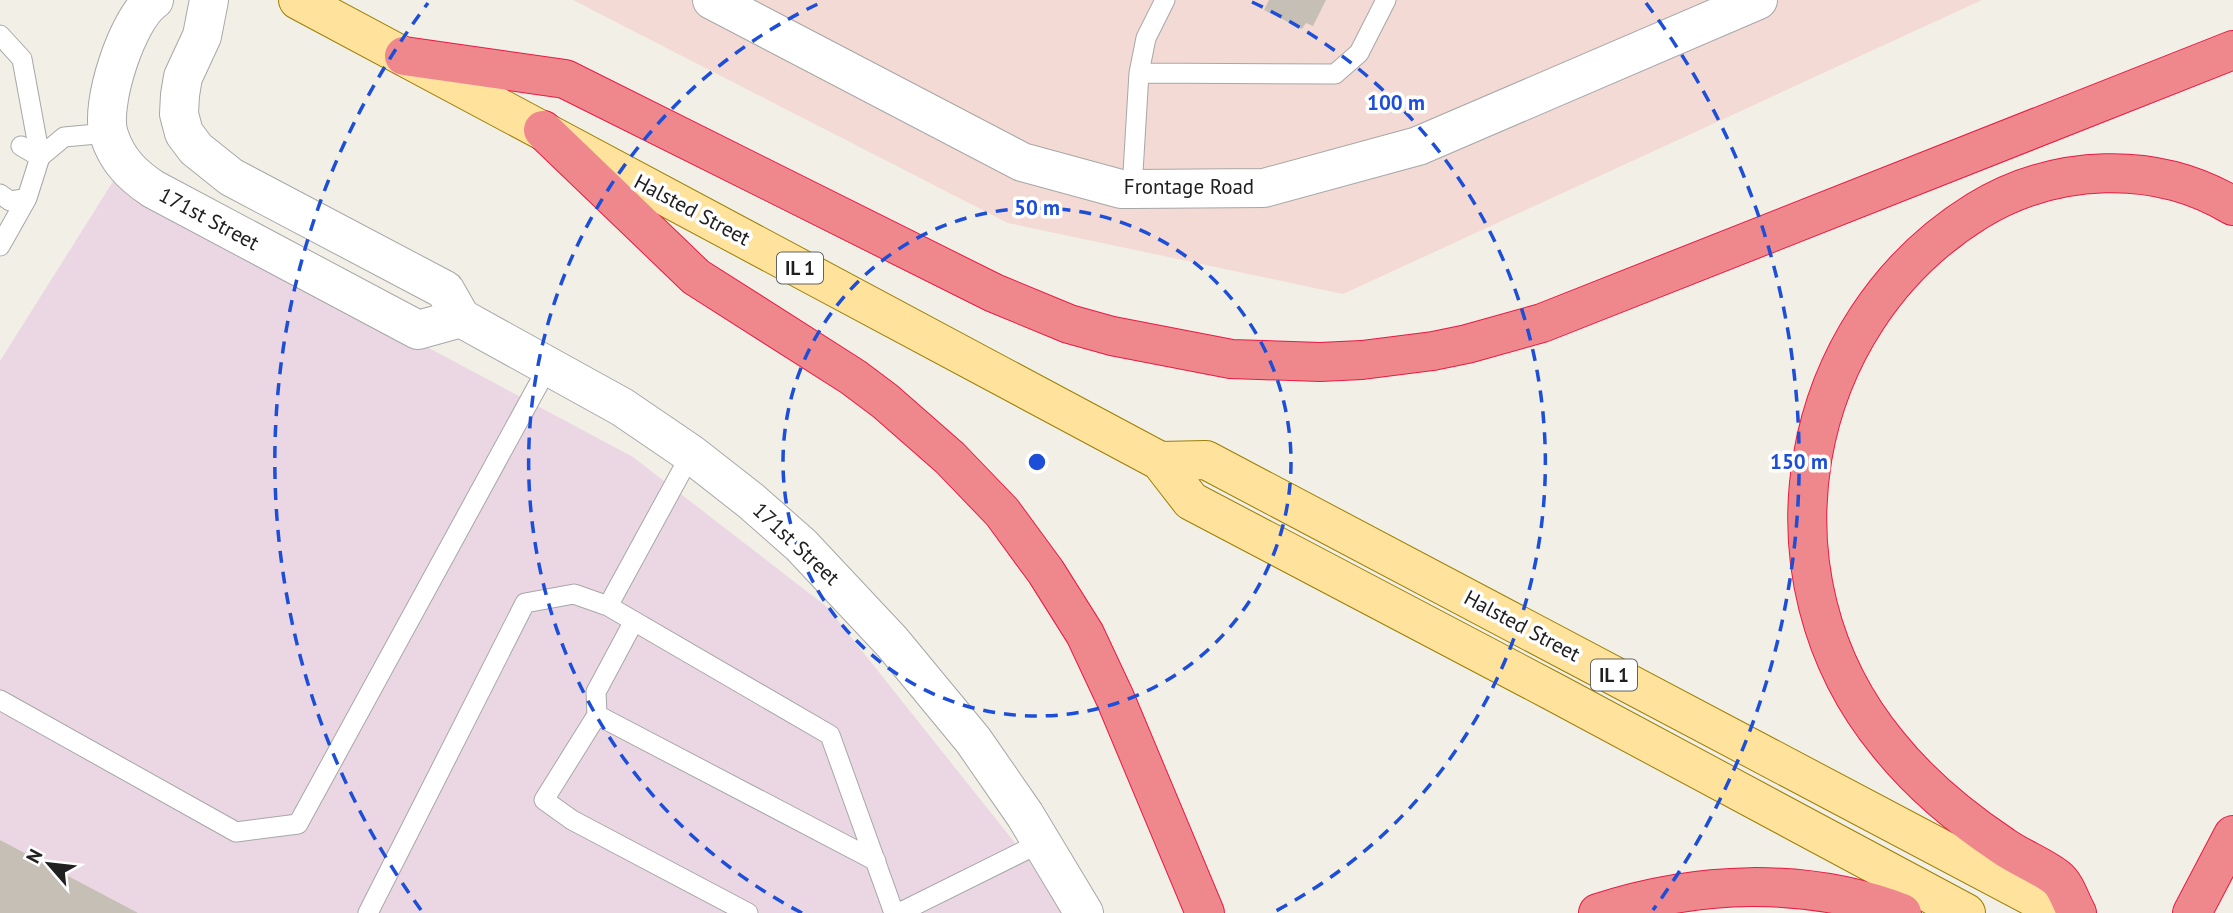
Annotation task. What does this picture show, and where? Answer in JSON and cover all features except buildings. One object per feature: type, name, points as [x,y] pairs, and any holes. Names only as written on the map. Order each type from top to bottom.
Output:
[{"type":"highway","points":[[404,56],[565,79],[926,260],[994,293],[1069,324],[1152,345],[1231,359],[1320,362],[1433,351],[1542,323],[2233,50]]},
{"type":"highway","points":[[543,130],[696,276],[853,377],[885,401],[950,458],[1002,512],[1046,572],[1085,634],[1115,698],[1205,913]]},
{"type":"highway","points":[[2077,913],[2059,879],[1979,830],[1909,767],[1887,744],[1851,688],[1824,628],[1811,570],[1806,511],[1814,443],[1837,373],[1853,339],[1875,305],[1927,247],[1952,227],[1986,206],[2055,178],[2119,172],[2185,184],[2233,206]]},
{"type":"highway","points":[[2192,913],[2233,835]]},
{"type":"highway","points":[[1598,913],[1660,895],[1733,887],[1783,889],[1842,896],[1902,913]]},
{"type":"main road","name":"Halsted Street","points":[[298,0],[1160,461],[1191,501],[1966,913]]},
{"type":"main road","name":"Halsted Street","points":[[1160,461],[1206,460],[2063,913]]},
{"type":"street","name":"171st Street","points":[[154,0],[145,6],[125,43],[114,72],[108,104],[108,133],[118,158],[135,177],[418,330],[461,318]]},
{"type":"street","name":"171st Street","points":[[209,0],[202,36],[186,69],[180,95],[179,114],[184,133],[196,149],[231,177],[445,290],[461,318],[622,407],[691,454],[751,501],[801,545],[892,642],[973,740],[1003,781],[1084,913]]},
{"type":"street","name":"Frontage Road","points":[[729,4],[1023,162],[1121,189],[1132,189],[1264,188],[1418,146],[1758,0]]},
{"type":"lane","points":[[1132,189],[1139,73],[1146,38],[1165,0]]},
{"type":"lane","points":[[1139,73],[1335,74],[1359,53],[1385,0]]},
{"type":"lane","points":[[0,35],[22,59],[25,96],[40,157]]},
{"type":"lane","points":[[0,246],[27,198],[40,157],[64,136],[108,133]]},
{"type":"lane","points":[[20,146],[40,157]]},
{"type":"lane","points":[[0,194],[10,201],[27,198]]},
{"type":"lane","points":[[0,700],[236,832],[298,824],[549,365]]},
{"type":"lane","points":[[608,606],[691,454]]},
{"type":"lane","points":[[368,913],[525,603],[574,594],[608,606],[830,735],[897,913],[1046,849]]},
{"type":"lane","points":[[634,621],[596,692],[597,715],[544,800],[572,820],[748,913]]},
{"type":"lane","points":[[597,715],[876,861]]},
{"type":"shaded area","points":[[573,0],[1982,0],[1343,294],[1008,223]]},
{"type":"shaded area","points":[[114,180],[633,457],[827,607],[1050,887],[1061,913],[0,913],[0,361]]}]
